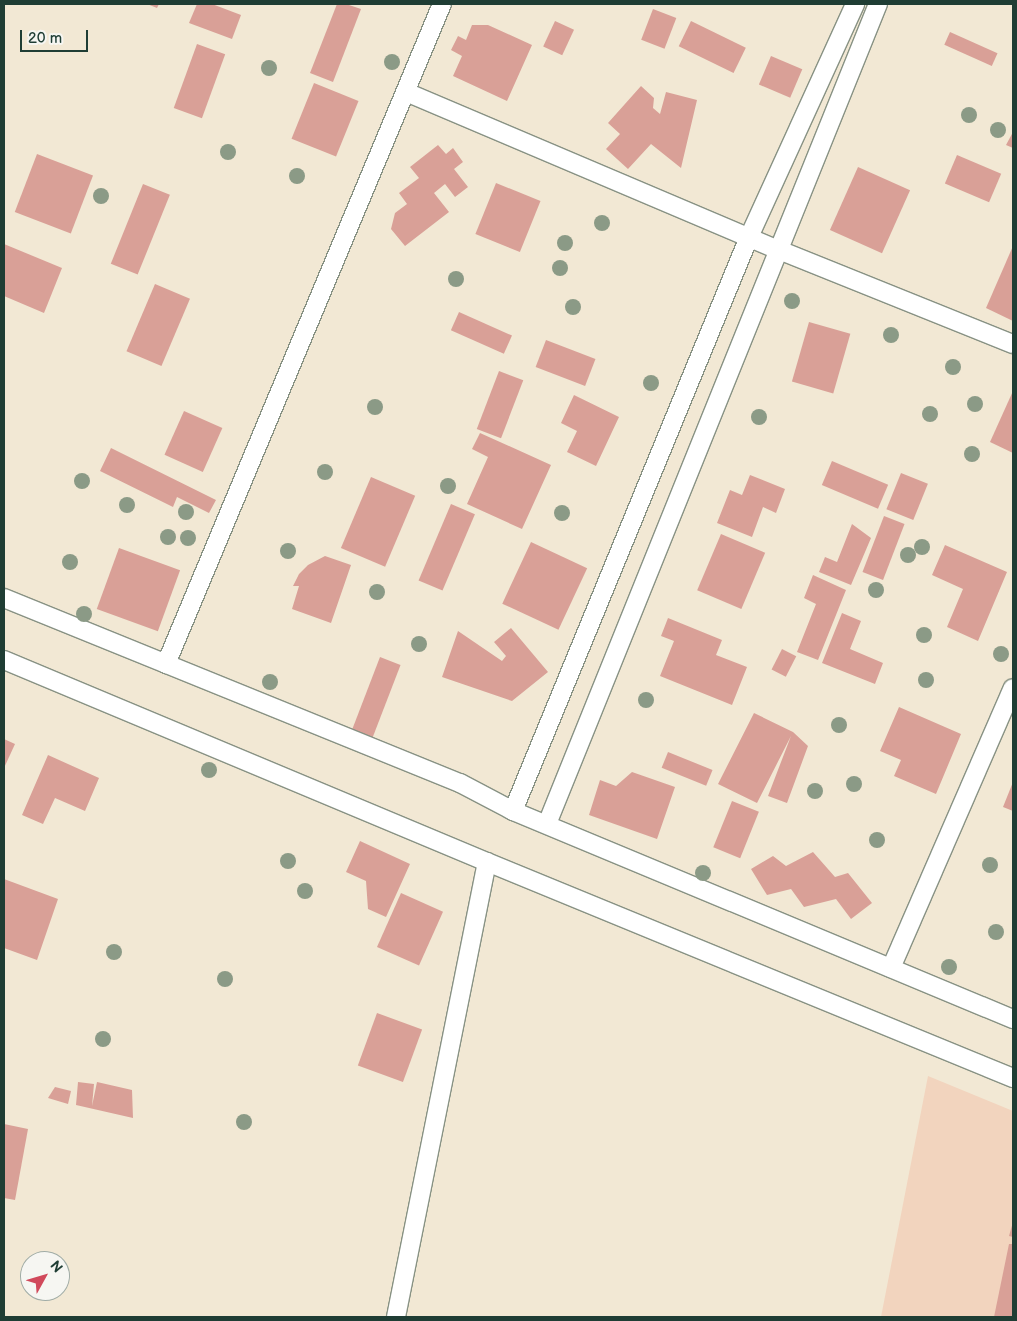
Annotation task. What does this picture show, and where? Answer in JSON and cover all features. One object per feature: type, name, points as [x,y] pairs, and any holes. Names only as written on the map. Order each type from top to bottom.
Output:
[{"type":"street","points":[[166,664],[442,4]]},
{"type":"street","points":[[513,811],[749,237],[855,4]]},
{"type":"street","points":[[547,824],[878,4]]},
{"type":"street","points":[[406,92],[779,250],[1013,344]]},
{"type":"street","points":[[4,598],[460,783],[513,811],[1013,1019]]},
{"type":"street","points":[[4,660],[487,862],[1013,1078]]},
{"type":"street","points":[[891,968],[1013,688]]},
{"type":"street","points":[[396,1317],[487,862]]},
{"type":"shaded area","points":[[928,1076],[1013,1111],[1013,1317],[881,1317]]},
{"type":"building","points":[[147,4],[159,4],[157,8]]},
{"type":"building","points":[[197,4],[212,4],[241,15],[232,39],[189,23]]},
{"type":"building","points":[[337,4],[346,4],[361,9],[333,82],[310,73]]},
{"type":"building","points":[[653,9],[676,18],[665,49],[641,40]]},
{"type":"building","points":[[555,21],[574,30],[562,55],[543,46]]},
{"type":"building","points":[[691,21],[746,48],[734,73],[679,46]]},
{"type":"building","points":[[472,25],[488,25],[532,45],[507,101],[453,76],[462,56],[451,50],[458,36],[466,40]]},
{"type":"building","points":[[950,32],[998,53],[992,66],[944,45]]},
{"type":"building","points":[[197,44],[225,54],[202,118],[174,108]]},
{"type":"building","points":[[771,56],[802,69],[790,98],[759,85]]},
{"type":"building","points":[[314,83],[359,101],[336,157],[292,139]]},
{"type":"building","points":[[641,86],[654,98],[653,108],[660,114],[666,92],[697,100],[681,168],[651,144],[628,169],[606,149],[620,134],[608,123]]},
{"type":"building","points":[[1013,132],[1013,148],[1006,145]]},
{"type":"building","points":[[438,145],[446,154],[453,148],[463,162],[454,169],[468,187],[455,197],[445,184],[434,193],[449,212],[405,246],[391,229],[395,213],[407,204],[399,193],[419,178],[410,167]]},
{"type":"building","points":[[37,154],[93,176],[71,233],[15,212]]},
{"type":"building","points":[[957,155],[1001,174],[989,202],[945,184]]},
{"type":"building","points":[[858,167],[910,190],[882,253],[830,230]]},
{"type":"building","points":[[496,183],[541,201],[520,252],[475,234]]},
{"type":"building","points":[[143,184],[170,195],[138,275],[111,264]]},
{"type":"building","points":[[4,244],[62,268],[44,313],[4,296]]},
{"type":"building","points":[[1013,246],[1013,321],[986,308]]},
{"type":"building","points":[[155,284],[190,299],[161,366],[126,351]]},
{"type":"building","points":[[459,312],[512,336],[504,354],[451,330]]},
{"type":"building","points":[[809,322],[850,334],[833,393],[792,382]]},
{"type":"building","points":[[546,340],[595,359],[585,386],[536,367]]},
{"type":"building","points":[[499,371],[523,380],[501,438],[477,429]]},
{"type":"building","points":[[1013,391],[1013,453],[990,442]]},
{"type":"building","points":[[574,395],[619,417],[596,466],[567,452],[577,431],[561,423]]},
{"type":"building","points":[[184,411],[222,428],[203,472],[164,455]]},
{"type":"building","points":[[480,433],[551,465],[522,529],[467,504],[488,457],[472,449]]},
{"type":"building","points":[[111,448],[216,500],[209,513],[177,497],[173,507],[100,471]]},
{"type":"building","points":[[832,461],[888,485],[878,509],[822,485]]},
{"type":"building","points":[[901,473],[928,484],[913,520],[886,509]]},
{"type":"building","points":[[750,475],[785,489],[776,513],[763,507],[752,537],[717,523],[730,490],[742,495]]},
{"type":"building","points":[[371,477],[415,496],[385,567],[341,548]]},
{"type":"building","points":[[451,504],[475,514],[443,591],[419,580]]},
{"type":"building","points":[[884,516],[905,524],[883,580],[862,572]]},
{"type":"building","points":[[852,524],[871,538],[851,585],[819,572],[825,557],[837,562]]},
{"type":"building","points":[[721,534],[765,553],[741,609],[697,590]]},
{"type":"building","points":[[531,542],[587,568],[558,630],[502,604]]},
{"type":"building","points":[[945,545],[1007,572],[978,641],[947,627],[963,589],[932,575]]},
{"type":"building","points":[[119,548],[180,570],[158,631],[97,609]]},
{"type":"building","points":[[325,556],[351,565],[331,623],[292,609],[299,586],[293,586],[299,574],[308,565]]},
{"type":"building","points":[[813,575],[846,590],[818,660],[797,652],[816,604],[804,598]]},
{"type":"building","points":[[842,613],[861,621],[850,649],[883,663],[875,684],[822,663]]},
{"type":"building","points":[[668,618],[722,640],[716,655],[747,667],[732,705],[660,676],[674,641],[661,636]]},
{"type":"building","points":[[511,628],[548,672],[512,701],[442,677],[458,631],[502,661],[506,656],[494,642]]},
{"type":"building","points":[[782,649],[796,656],[786,677],[772,669]]},
{"type":"building","points":[[380,657],[401,665],[371,742],[350,734]]},
{"type":"building","points":[[899,707],[961,734],[936,794],[894,776],[901,760],[880,751]]},
{"type":"building","points":[[754,713],[793,732],[808,746],[787,803],[768,796],[791,736],[757,803],[718,784]]},
{"type":"building","points":[[4,739],[15,744],[4,768]]},
{"type":"building","points":[[668,752],[713,770],[706,786],[662,768]]},
{"type":"building","points":[[48,755],[99,778],[85,811],[55,798],[43,824],[22,815]]},
{"type":"building","points":[[632,772],[675,787],[657,839],[589,815],[600,780],[616,786]]},
{"type":"building","points":[[1013,782],[1013,811],[1003,807]]},
{"type":"building","points":[[732,801],[759,812],[740,858],[713,847]]},
{"type":"building","points":[[360,841],[410,864],[386,917],[368,909],[366,881],[346,872]]},
{"type":"building","points":[[813,852],[835,877],[848,873],[872,903],[851,919],[836,899],[804,907],[791,889],[767,895],[751,869],[773,856],[786,866]]},
{"type":"building","points":[[4,879],[58,899],[37,960],[4,948]]},
{"type":"building","points":[[401,893],[443,912],[419,966],[377,947]]},
{"type":"building","points":[[377,1013],[422,1029],[403,1082],[358,1066]]},
{"type":"building","points":[[78,1082],[94,1084],[92,1106],[97,1082],[132,1090],[133,1118],[76,1105]]},
{"type":"building","points":[[55,1087],[71,1091],[68,1104],[48,1098]]},
{"type":"building","points":[[4,1124],[28,1129],[15,1200],[4,1198]]},
{"type":"building","points":[[1013,1222],[1013,1237],[1009,1236]]},
{"type":"building","points":[[1009,1244],[1013,1244],[1013,1317],[994,1317]]}]
